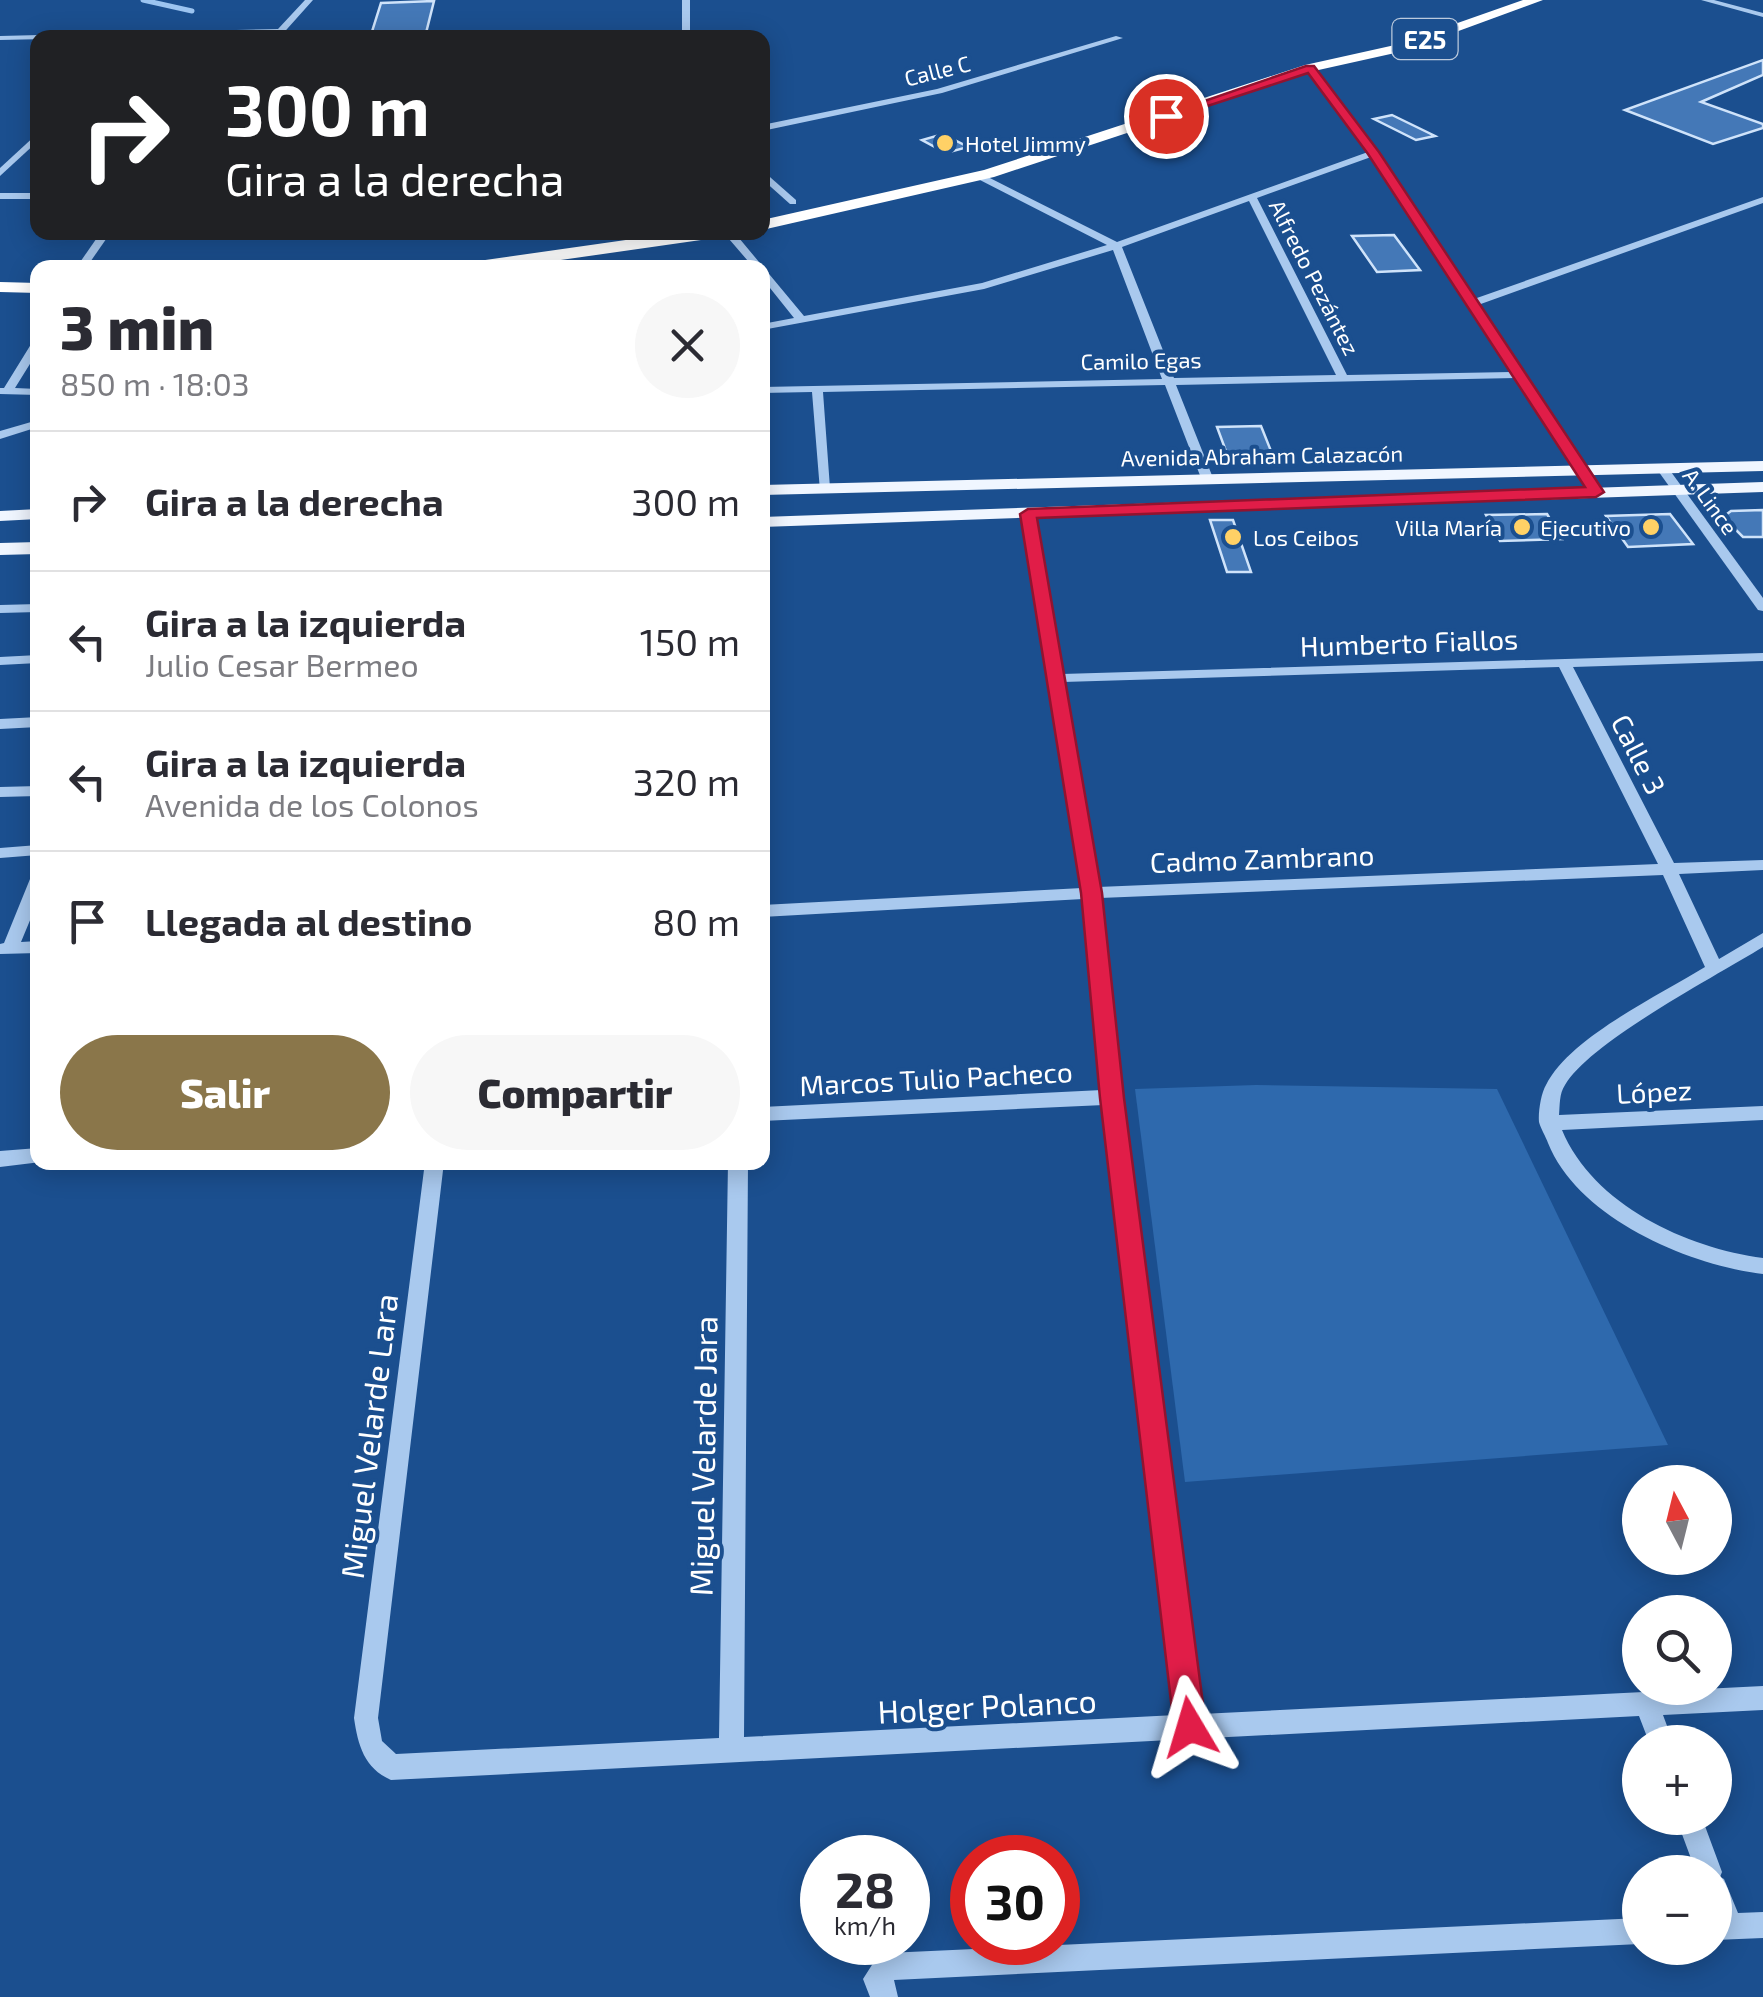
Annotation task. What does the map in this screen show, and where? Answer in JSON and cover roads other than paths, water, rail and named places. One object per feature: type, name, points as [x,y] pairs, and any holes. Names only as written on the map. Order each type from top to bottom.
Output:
[{"type":"highway","name":"E25","points":[[1451,12],[1488,0]]},
{"type":"highway","name":"E25","points":[[770,223],[979,176],[1310,68],[1399,48],[1536,0]]},
{"type":"highway","name":"E25","points":[[1310,68],[1386,34]]},
{"type":"highway","points":[[522,260],[667,240]]},
{"type":"highway","points":[[0,287],[30,288]]},
{"type":"main road","name":"Avenida Abraham Calazacón","points":[[770,490],[1763,466]]},
{"type":"main road","name":"Avenida Abraham Calazacón","points":[[770,522],[1763,486]]},
{"type":"main road","points":[[0,516],[30,514]]},
{"type":"main road","points":[[0,549],[30,548]]},
{"type":"street","points":[[282,30],[309,0]]},
{"type":"street","points":[[686,0],[686,30]]},
{"type":"street","points":[[1705,0],[1763,16]]},
{"type":"street","points":[[0,38],[30,38]]},
{"type":"street","points":[[0,51],[16,38]]},
{"type":"street","name":"Calle C","points":[[770,126],[938,91],[1119,38]]},
{"type":"street","points":[[1310,68],[1373,152],[1596,492]]},
{"type":"street","points":[[0,173],[30,144]]},
{"type":"street","points":[[770,326],[984,286],[1116,246],[1373,152]]},
{"type":"street","points":[[979,176],[1116,246],[1208,478]]},
{"type":"street","points":[[770,180],[793,202]]},
{"type":"street","points":[[0,196],[30,196]]},
{"type":"street","name":"Alfredo Pezántez","points":[[1251,196],[1342,376]]},
{"type":"street","points":[[1473,304],[1763,200]]},
{"type":"street","points":[[733,240],[752,260]]},
{"type":"street","points":[[770,280],[802,321]]},
{"type":"street","points":[[4,391],[30,352]]},
{"type":"street","name":"Camilo Egas","points":[[770,390],[1520,374]]},
{"type":"street","points":[[817,388],[824,488]]},
{"type":"street","points":[[4,391],[30,392]]},
{"type":"street","points":[[0,435],[30,426]]},
{"type":"street","name":"A. Lince","points":[[1662,468],[1763,607]]},
{"type":"street","points":[[1028,514],[1092,893],[1112,1098],[1190,1727]]},
{"type":"street","points":[[0,610],[30,608]]},
{"type":"street","name":"Humberto Fiallos","points":[[1056,678],[1763,656]]},
{"type":"street","points":[[0,661],[30,659]]},
{"type":"street","name":"Calle 3","points":[[1564,663],[1670,869],[1715,969]]},
{"type":"street","points":[[0,724],[30,722]]},
{"type":"street","points":[[0,792],[30,791]]},
{"type":"street","points":[[0,852],[30,850]]},
{"type":"street","name":"Cadmo Zambrano","points":[[770,911],[1092,893],[1763,866]]},
{"type":"street","points":[[30,895],[5,948],[30,947]]},
{"type":"street","points":[[1763,939],[1577,1056],[1552,1088],[1548,1123],[1562,1155],[1598,1193],[1640,1226],[1699,1254],[1763,1266]]},
{"type":"street","name":"Marcos Tulio Pacheco","points":[[770,1114],[1112,1098]]},
{"type":"street","name":"López","points":[[1548,1123],[1763,1113]]},
{"type":"street","points":[[0,1159],[30,1157]]},
{"type":"street","name":"Miguel Velarde Lara","points":[[366,1718],[434,1170]]},
{"type":"street","name":"Miguel Velarde Jara","points":[[731,1750],[738,1170]]},
{"type":"street","name":"Holger Polanco","points":[[1732,1700],[1763,1698]]},
{"type":"street","name":"Holger Polanco","points":[[366,1718],[371,1747],[391,1768],[1626,1705]]},
{"type":"street","points":[[1732,1927],[1763,1925]]},
{"type":"street","points":[[883,1996],[878,1979],[888,1967],[1622,1932]]},
{"type":"waterway","points":[[143,0],[192,11]]},
{"type":"place","name":"Hotel Jimmy","points":[[945,143]]},
{"type":"place","name":"Villa María","points":[[1522,527]]},
{"type":"place","name":"Ejecutivo","points":[[1651,527]]},
{"type":"place","name":"Los Ceibos","points":[[1233,537]]}]
